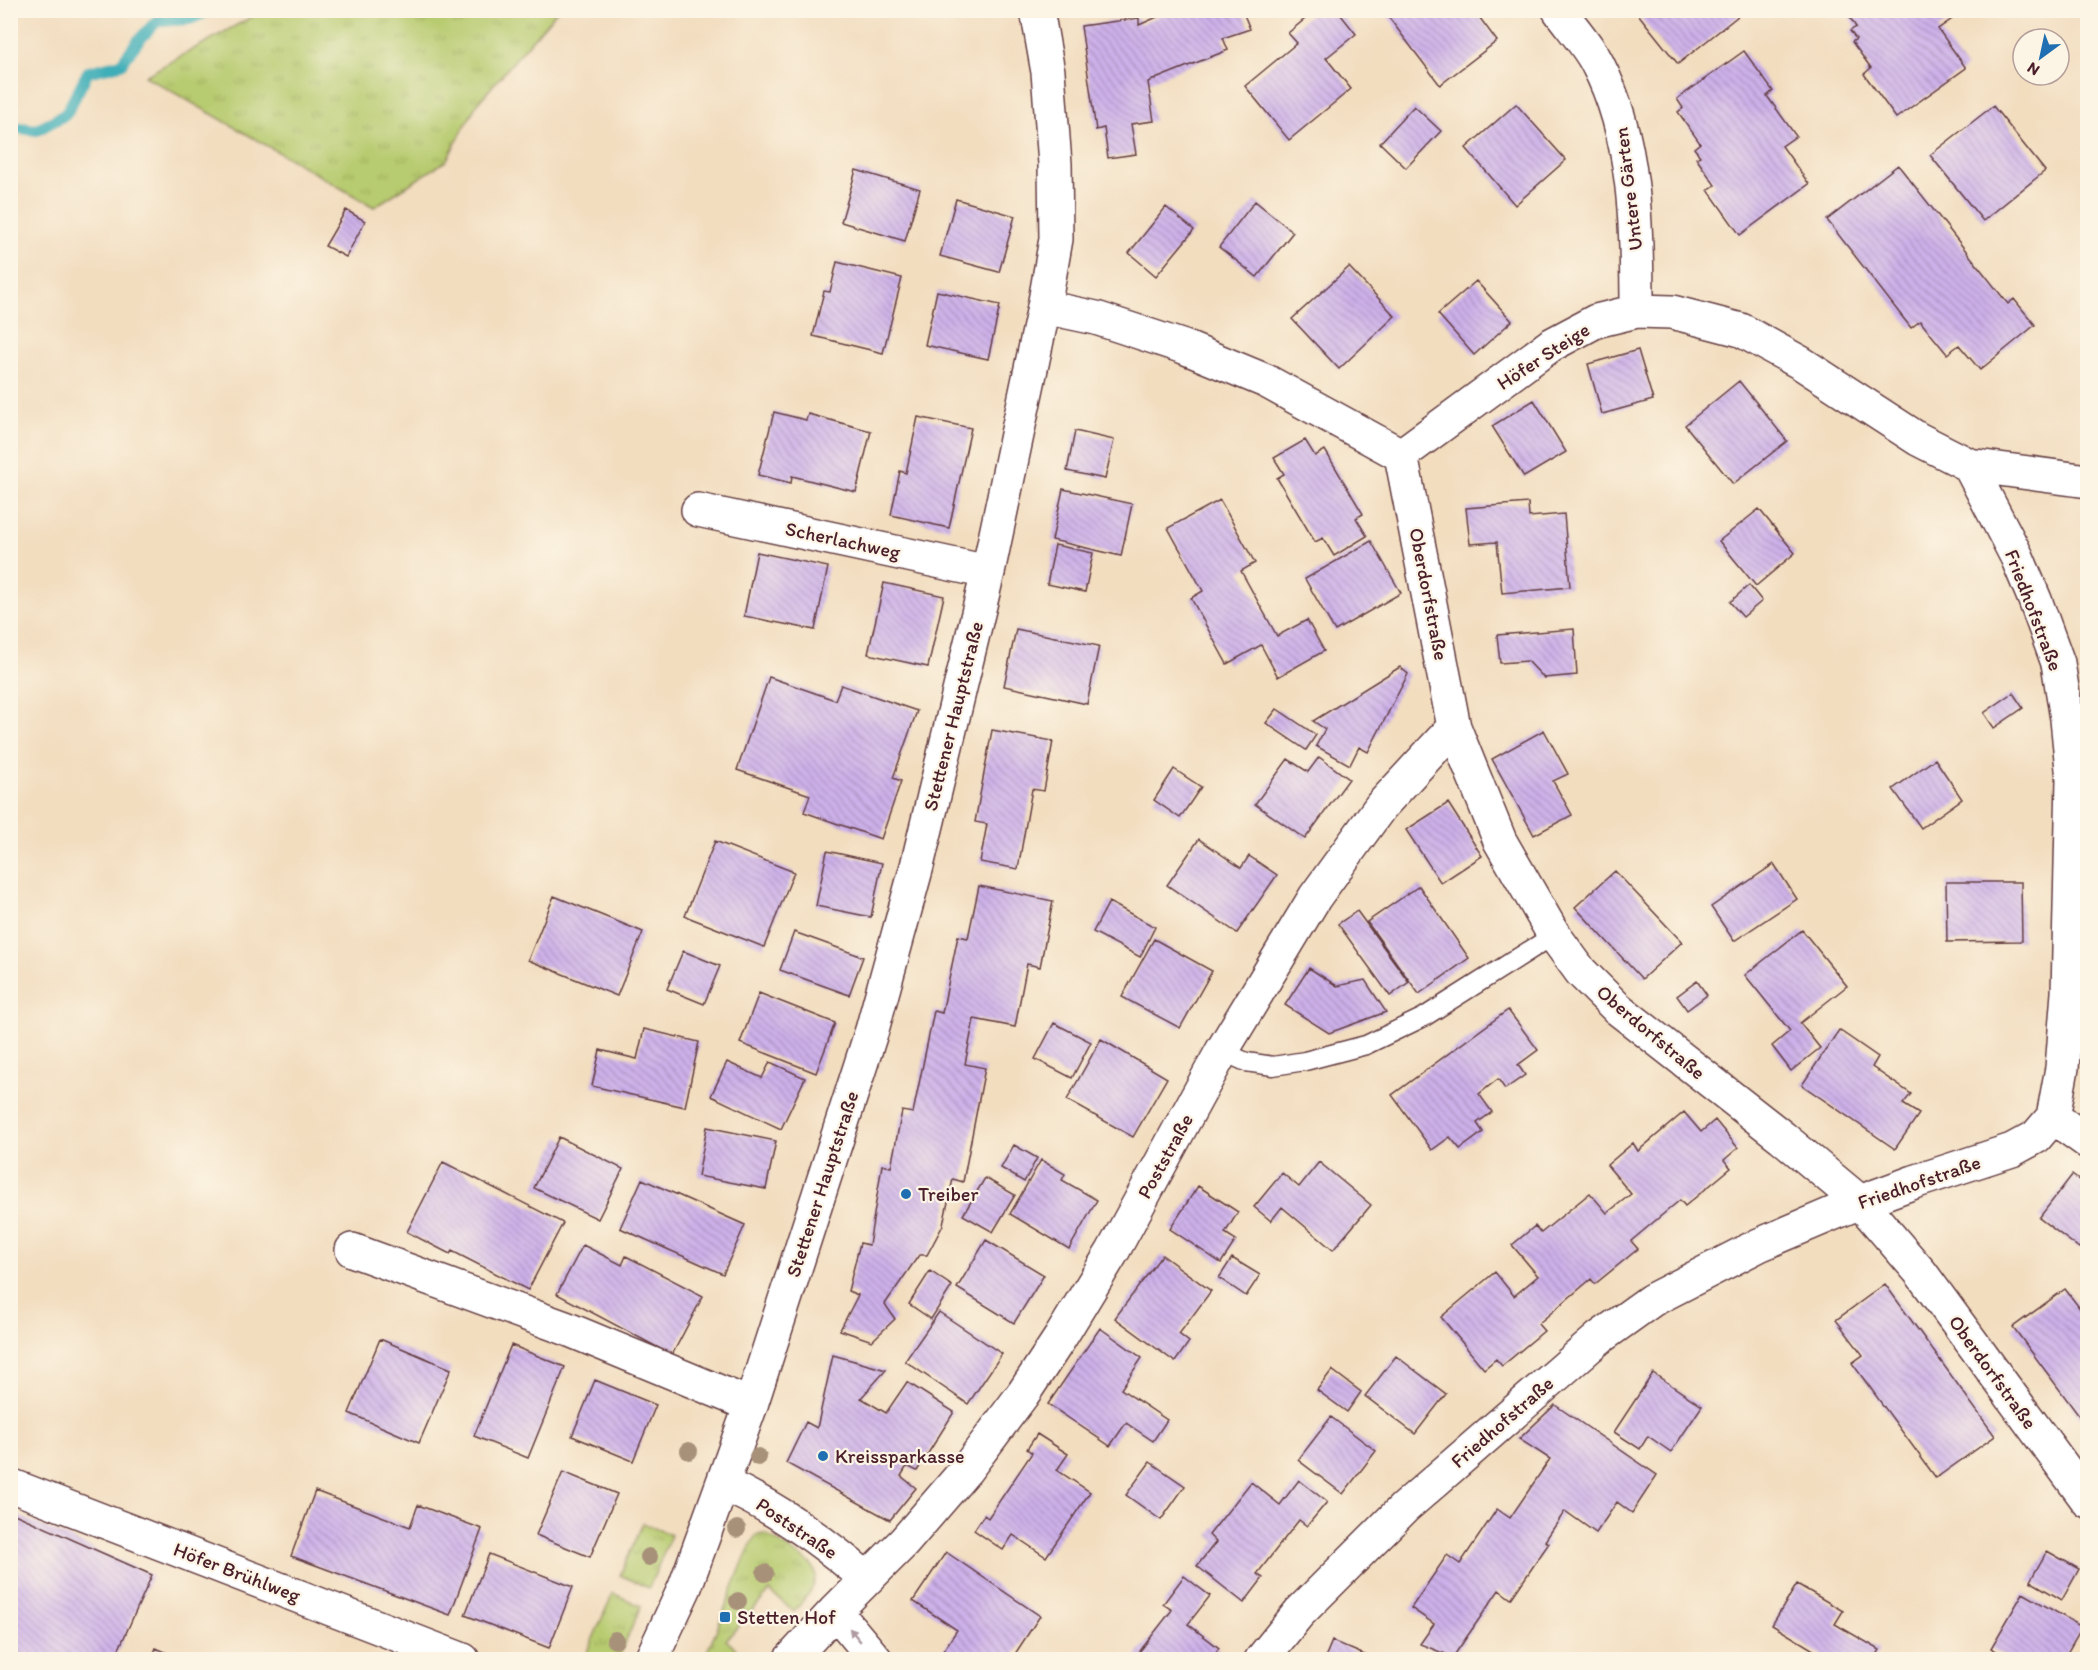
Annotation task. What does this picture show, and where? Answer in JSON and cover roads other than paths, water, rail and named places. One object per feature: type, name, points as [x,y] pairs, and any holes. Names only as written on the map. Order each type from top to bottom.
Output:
[{"type":"street","name":"Stettener Hauptstraße","points":[[651,1659],[685,1587],[751,1405],[872,1030],[917,866],[988,572],[1044,307],[1056,239],[1056,164],[1048,72],[1037,10]]},
{"type":"street","name":"Untere Gärten","points":[[1559,10],[1596,61],[1618,110],[1627,153],[1637,252],[1636,311]]},
{"type":"street","points":[[1044,307],[1096,318],[1184,347],[1266,381],[1401,455]]},
{"type":"street","name":"Höfer Steige","points":[[1401,455],[1551,345],[1596,321],[1636,311],[1672,312],[1741,330],[1800,363],[1918,439],[1969,465],[2088,481]]},
{"type":"street","name":"Oberdorfstraße","points":[[1401,455],[1454,727],[1500,841],[1554,936],[1581,972],[1617,1008],[1782,1137],[1860,1202],[1921,1272],[2088,1501]]},
{"type":"street","name":"Friedhofstraße","points":[[1261,1659],[1299,1613],[1404,1508],[1599,1338],[1652,1300],[1760,1245],[1860,1202],[2012,1150],[2036,1137],[2053,1117],[2062,1068],[2068,993],[2073,779],[2067,719],[2058,663],[2035,600],[2017,557],[1969,465]]},
{"type":"street","name":"Scherlachweg","points":[[698,510],[988,572]]},
{"type":"street","name":"Poststraße","points":[[790,1659],[904,1542],[966,1470],[1023,1394],[1113,1251],[1222,1051],[1315,897],[1381,806],[1454,727]]},
{"type":"street","points":[[2053,1117],[2088,1142]]},
{"type":"street","points":[[352,1250],[565,1328],[751,1405]]},
{"type":"street","name":"Poststraße","points":[[723,1484],[749,1496],[831,1548],[867,1579]]},
{"type":"street","name":"Höfer Brühlweg","points":[[10,1485],[463,1659]]},
{"type":"street","points":[[835,1611],[876,1659]]},
{"type":"lane","points":[[1222,1051],[1246,1062],[1273,1066],[1305,1061],[1366,1045],[1424,1017],[1554,936]]},
{"type":"waterway","points":[[10,127],[37,130],[66,114],[88,72],[121,64],[157,21],[190,19],[210,10]]},
{"type":"place","name":"Treiber","points":[[906,1194]]},
{"type":"place","name":"Kreissparkasse","points":[[823,1456]]},
{"type":"place","name":"Stetten Hof","points":[[725,1617]]}]
